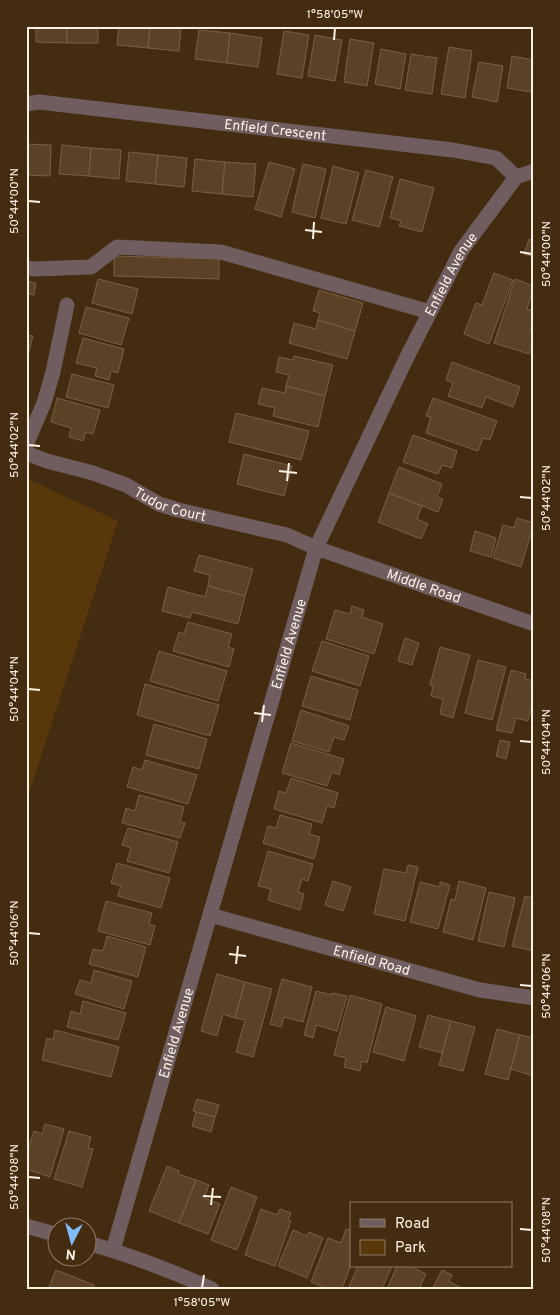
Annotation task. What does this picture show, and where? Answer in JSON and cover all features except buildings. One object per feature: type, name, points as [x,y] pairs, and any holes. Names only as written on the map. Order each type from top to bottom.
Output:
[{"type":"street","name":"Enfield Crescent","points":[[26,104],[39,102],[454,150],[496,158],[516,177]]},
{"type":"street","points":[[516,177],[534,171]]},
{"type":"street","name":"Enfield Avenue","points":[[113,1250],[316,548],[407,357],[461,251],[516,177]]},
{"type":"street","points":[[26,268],[91,267],[117,247],[221,252],[430,312]]},
{"type":"street","points":[[26,445],[44,404],[53,372],[67,305]]},
{"type":"street","name":"Tudor Court","points":[[26,453],[126,485],[160,504],[178,510],[287,535],[316,548]]},
{"type":"street","name":"Middle Road","points":[[316,548],[534,624]]},
{"type":"street","name":"Enfield Road","points":[[210,915],[480,990],[534,998]]},
{"type":"street","points":[[26,1226],[48,1232]]},
{"type":"street","points":[[98,1246],[186,1277],[212,1289]]},
{"type":"green space","points":[[26,478],[118,521],[26,802]]}]
